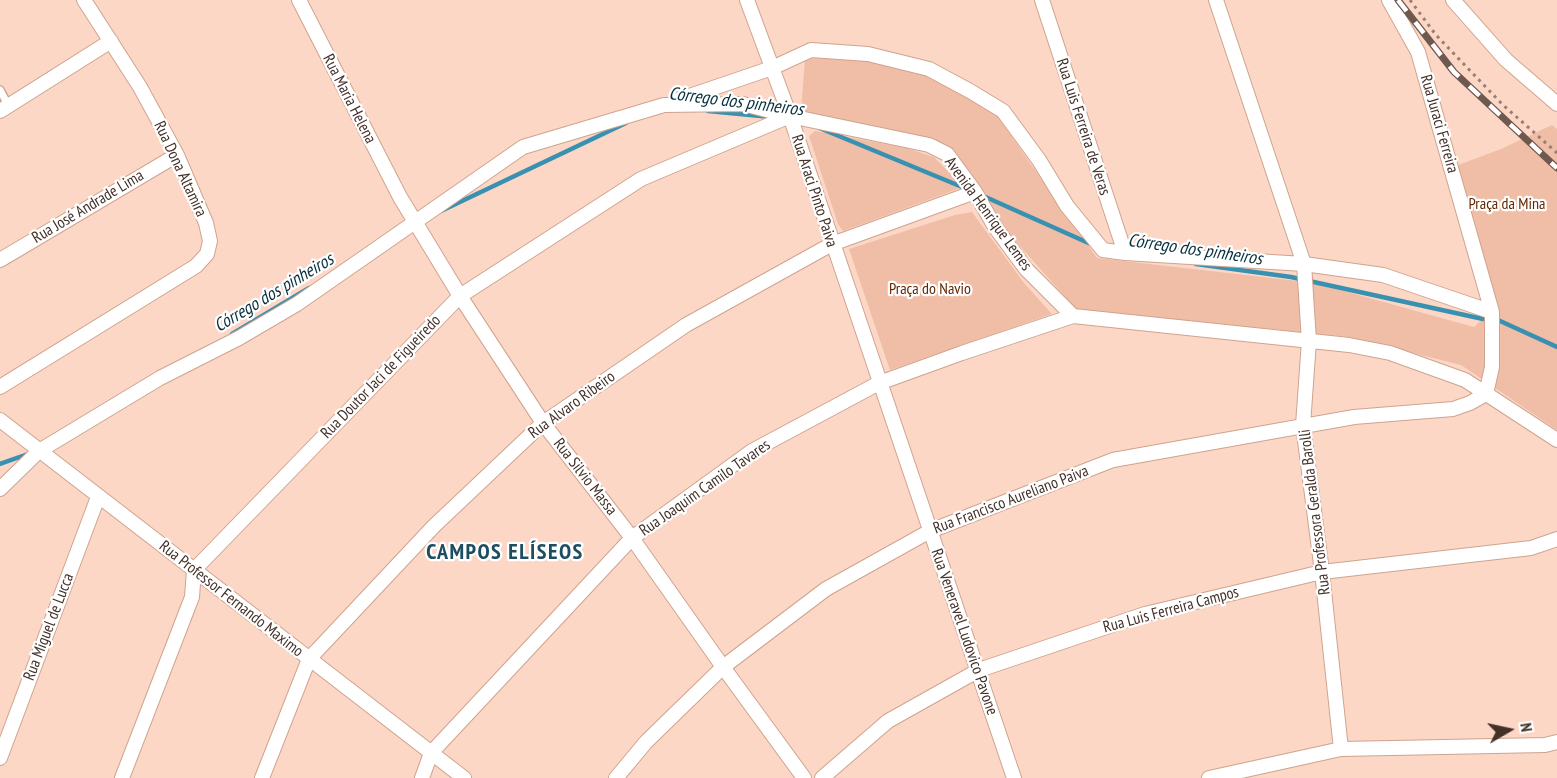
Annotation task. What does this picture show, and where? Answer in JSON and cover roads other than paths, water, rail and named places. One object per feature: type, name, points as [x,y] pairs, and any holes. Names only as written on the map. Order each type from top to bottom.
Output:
[{"type":"street","name":"Rua Dona Altamira","points":[[0,387],[196,266],[207,254],[210,241],[206,223],[177,155],[140,87],[84,0]]},
{"type":"street","name":"Rua Maria Helena","points":[[299,0],[400,197]]},
{"type":"street","name":"Rua Araci Pinto Paiva","points":[[747,0],[790,116],[879,383]]},
{"type":"street","name":"Rua Luis Ferreira de Veras","points":[[1042,0],[1125,253]]},
{"type":"street","name":"Rua Professora Geralda Barolli","points":[[1216,0],[1304,264],[1309,341],[1303,424],[1341,749]]},
{"type":"street","name":"Rua Juraci Ferreira","points":[[1389,0],[1418,52],[1492,312],[1492,367],[1486,394]]},
{"type":"street","points":[[1458,2],[1506,60],[1557,104]]},
{"type":"street","points":[[4,108],[111,41]]},
{"type":"street","points":[[664,105],[772,68],[811,50],[868,54],[929,69],[1003,111],[1039,160],[1067,206],[1103,250],[1304,264],[1383,274],[1492,312]]},
{"type":"street","name":"Avenida Henrique Lemes","points":[[0,489],[39,451],[160,378],[239,338],[297,304],[524,147],[664,105],[743,104],[928,145],[947,154],[1026,269],[1073,316]]},
{"type":"street","name":"Rua Doutor Jaci de Figueiredo","points":[[194,570],[460,296],[641,179],[790,116]]},
{"type":"street","name":"Rua José Andrade Lima","points":[[0,260],[177,155]]},
{"type":"street","name":"Rua Alvaro Ribeiro","points":[[262,778],[309,659],[434,526],[543,423],[686,325],[832,244],[975,192]]},
{"type":"street","name":"Rua Silvio Massa","points":[[400,197],[460,296],[543,423],[632,538],[804,778]]},
{"type":"street","points":[[1073,316],[1349,345],[1390,353],[1465,380],[1557,440]]},
{"type":"street","name":"Rua Joaquim Camilo Tavares","points":[[422,778],[431,753],[632,538],[752,451],[879,383],[1073,316]]},
{"type":"street","name":"Rua Veneravel Ludovico Pavone","points":[[879,383],[979,670],[1014,778]]},
{"type":"street","name":"Rua Francisco Aureliano Paiva","points":[[616,778],[646,742],[723,667],[826,589],[930,531],[1113,460],[1303,424],[1354,417],[1453,409],[1486,394]]},
{"type":"street","name":"Rua Professor Fernando Maximo","points":[[0,420],[464,778]]},
{"type":"street","name":"Rua Miguel de Lucca","points":[[0,758],[98,497]]},
{"type":"street","name":"Rua Luis Ferreira Campos","points":[[822,778],[888,721],[979,670],[1144,614],[1322,572],[1531,548],[1557,539]]},
{"type":"street","points":[[122,778],[192,597],[194,570]]},
{"type":"street","points":[[1209,778],[1341,749],[1545,745],[1557,742]]},
{"type":"lane","points":[[0,90],[4,108]]},
{"type":"waterway","name":"Córrego dos pinheiros","points":[[708,111],[771,117]]},
{"type":"waterway","name":"Córrego dos pinheiros","points":[[441,211],[626,123]]},
{"type":"waterway","name":"Córrego dos pinheiros","points":[[817,127],[967,189]]},
{"type":"waterway","name":"Córrego dos pinheiros","points":[[981,195],[1093,245]]},
{"type":"waterway","name":"Córrego dos pinheiros","points":[[1196,264],[1291,277],[1483,319],[1487,315],[1557,347]]},
{"type":"waterway","name":"Córrego dos pinheiros","points":[[232,334],[309,288]]},
{"type":"waterway","name":"Córrego dos pinheiros","points":[[0,464],[28,454]]},
{"type":"railway","points":[[1398,0],[1454,72],[1557,168]]},
{"type":"district","name":"CAMPOS ELÍSEOS","points":[[505,553]]},
{"type":"park label","name":"Praça da Mina","points":[[1507,204]]},
{"type":"park label","name":"Praça do Navio","points":[[930,289]]}]
